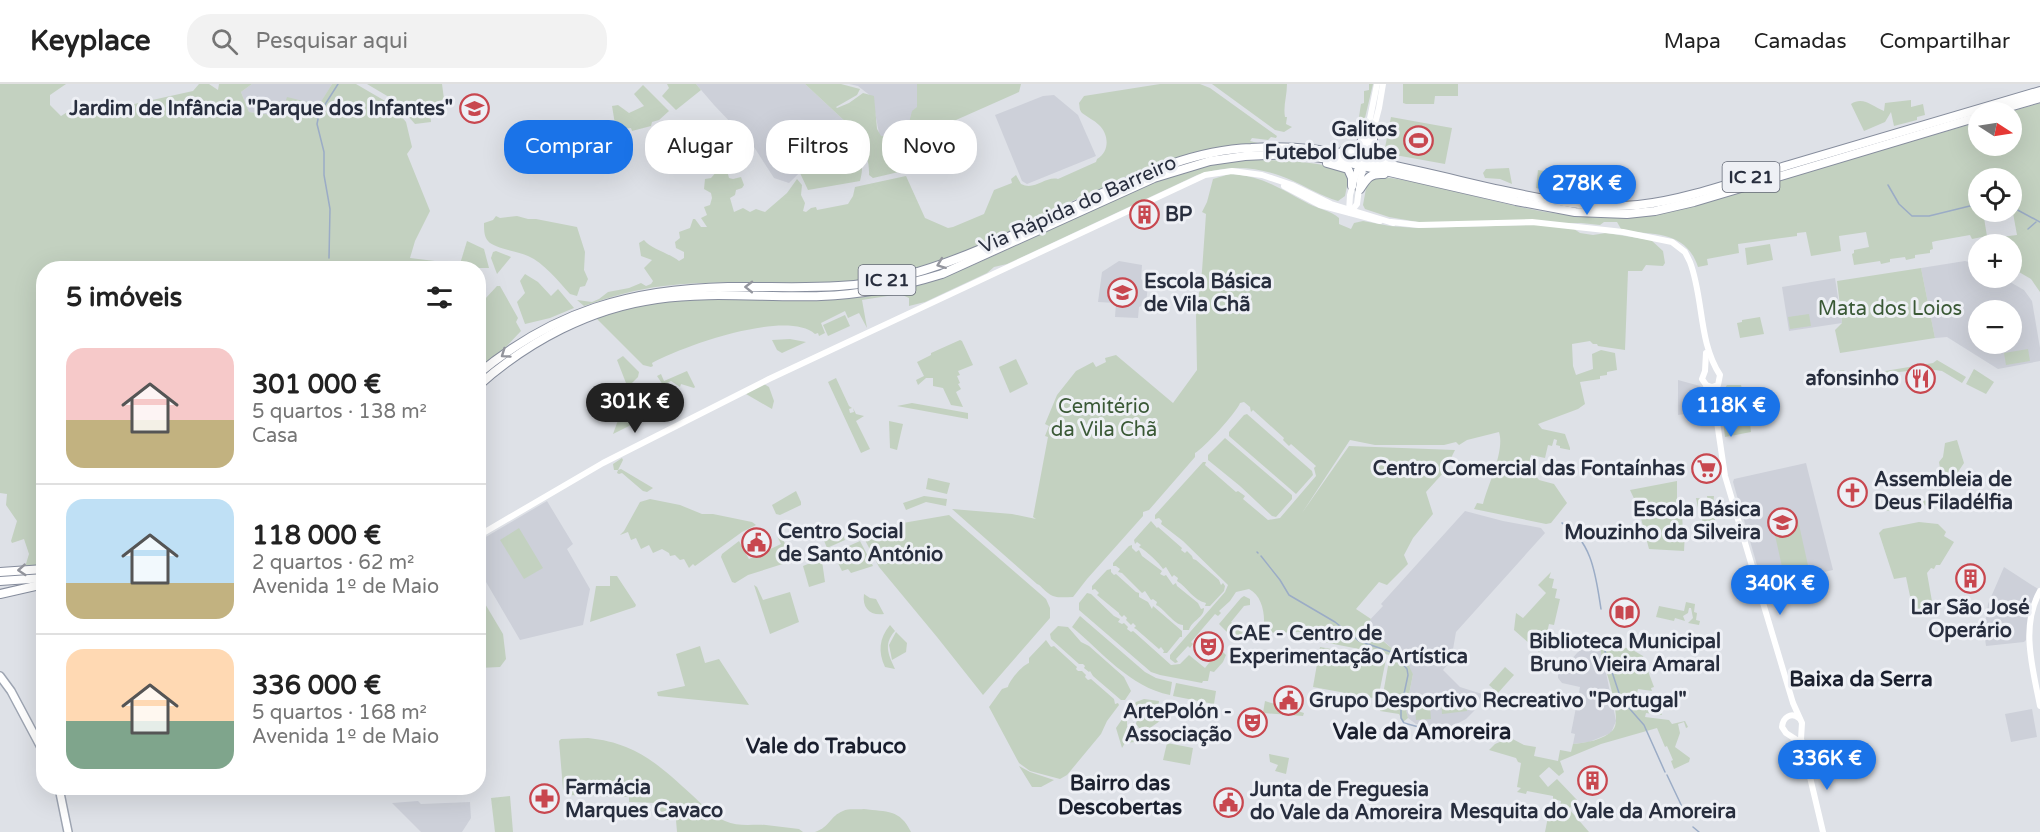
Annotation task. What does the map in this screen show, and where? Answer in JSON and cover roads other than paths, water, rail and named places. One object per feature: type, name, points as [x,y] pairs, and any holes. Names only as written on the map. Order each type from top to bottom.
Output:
[{"type":"highway","name":"Via Rápida do Barreiro","points":[[1397,170],[1564,203],[1597,206],[1643,205],[1724,185],[2040,91]]},
{"type":"highway","points":[[2022,103],[2040,98]]},
{"type":"highway","name":"Via Rápida do Barreiro","points":[[486,368],[506,352],[555,324],[586,310],[640,294],[728,287],[825,288],[877,283],[943,264],[1144,173],[1190,157],[1248,148],[1292,147],[1332,152],[1363,162],[1550,209],[1600,214],[1641,212],[1694,202],[1968,120]]},
{"type":"highway","points":[[1332,152],[1356,149],[1370,133]]},
{"type":"highway","points":[[1370,133],[1374,153],[1397,170]]},
{"type":"highway","points":[[1272,155],[1307,159],[1343,167],[1348,169],[1356,187],[1372,174],[1397,170]]},
{"type":"highway","name":"Via Rápida do Barreiro","points":[[486,380],[538,341],[595,314],[657,299],[692,296],[853,294],[914,282],[942,274],[1154,178],[1209,161],[1245,156],[1307,155],[1363,162]]},
{"type":"highway","points":[[0,572],[36,570]]},
{"type":"highway","points":[[0,581],[36,579]]},
{"type":"highway","points":[[0,594],[36,586]]},
{"type":"main road","points":[[1370,133],[1377,84]]},
{"type":"main road","points":[[1368,214],[1360,208],[1357,202],[1356,187],[1383,84]]},
{"type":"main road","points":[[486,531],[603,463],[775,376],[1199,178],[1227,171],[1247,172],[1292,185],[1350,211],[1368,214],[1393,223]]},
{"type":"main road","points":[[1275,180],[1316,203],[1393,223],[1419,225],[1532,222],[1623,232],[1672,242],[1685,252],[1692,267],[1706,344],[1721,378],[1715,403]]},
{"type":"main road","points":[[1331,204],[1342,204],[1356,187]]},
{"type":"main road","points":[[1350,195],[1350,211]]},
{"type":"main road","points":[[1350,211],[1357,202]]},
{"type":"main road","points":[[1706,344],[1705,371],[1702,379],[1715,403],[1725,476],[1793,703],[1800,719],[1801,736],[1823,832]]},
{"type":"main road","points":[[1705,371],[1712,368],[1717,370]]},
{"type":"main road","points":[[1706,385],[1712,387],[1718,385]]},
{"type":"main road","points":[[2040,591],[2033,606],[2029,636],[2040,706]]},
{"type":"main road","points":[[0,678],[10,691],[36,738]]},
{"type":"main road","points":[[1793,703],[1782,727],[1803,745]]},
{"type":"main road","points":[[1789,716],[1800,719]]},
{"type":"main road","points":[[1790,735],[1798,734],[1802,727]]},
{"type":"main road","points":[[60,795],[68,832]]},
{"type":"waterway","points":[[329,258],[330,209],[324,175],[324,152],[317,124],[319,114],[338,84]]},
{"type":"waterway","points":[[1888,185],[1899,204],[1912,216],[1929,216],[1968,206]]},
{"type":"waterway","points":[[2022,212],[2040,222]]},
{"type":"waterway","points":[[2028,229],[2036,222]]},
{"type":"waterway","points":[[1562,523],[1572,531],[1587,550],[1595,573],[1601,609]]},
{"type":"waterway","points":[[1261,556],[1289,595],[1335,622],[1359,641],[1391,652],[1402,663],[1408,675],[1401,708],[1401,718],[1404,723],[1437,732],[1465,735]]},
{"type":"waterway","points":[[1604,648],[1621,699],[1644,725],[1665,772]]},
{"type":"waterway","points":[[1667,775],[1685,813]]},
{"type":"waterway","points":[[1693,827],[1699,832]]},
{"type":"place","name":"Jardim de Infância \"Parque dos Infantes\"","points":[[474,109]]},
{"type":"place","name":"Galitos Futebol Clube","points":[[1418,141]]},
{"type":"place","name":"BP","points":[[1144,215]]},
{"type":"place","name":"Escola Básica de Vila Chã","points":[[1123,293]]},
{"type":"place","name":"afonsinho","points":[[1920,379]]},
{"type":"place","name":"Centro Comercial das Fontaínhas","points":[[1706,469]]},
{"type":"place","name":"Assembleia de Deus Filadélfia","points":[[1853,492]]},
{"type":"place","name":"Escola Básica Mouzinho da Silveira","points":[[1782,522]]},
{"type":"place","name":"Centro Social de Santo António","points":[[757,543]]},
{"type":"place","name":"Lar São José Operário","points":[[1970,578]]},
{"type":"place","name":"Biblioteca Municipal Bruno Vieira Amaral","points":[[1625,612]]},
{"type":"place","name":"CAE - Centro de Experimentação Artística","points":[[1208,646]]},
{"type":"place","name":"Grupo Desportivo Recreativo \"Portugal\"","points":[[1288,701]]},
{"type":"place","name":"ArtePolón - Associação","points":[[1253,723]]},
{"type":"place","name":"Mesquita do Vale da Amoreira","points":[[1593,781]]},
{"type":"place","name":"Farmácia Marques Cavaco","points":[[544,799]]},
{"type":"place","name":"Junta de Freguesia do Vale da Amoreira","points":[[1229,802]]},
{"type":"district","name":"Baixa da Serra","points":[[1861,679]]},
{"type":"district","name":"Vale da Amoreira","points":[[1422,732]]},
{"type":"district","name":"Vale do Trabuco","points":[[826,746]]},
{"type":"district","name":"Bairro das Descobertas","points":[[1120,795]]},
{"type":"park label","name":"Mata dos Loios","points":[[1890,309]]},
{"type":"park label","name":"Cemitério da Vila Chã","points":[[1104,418]]}]
